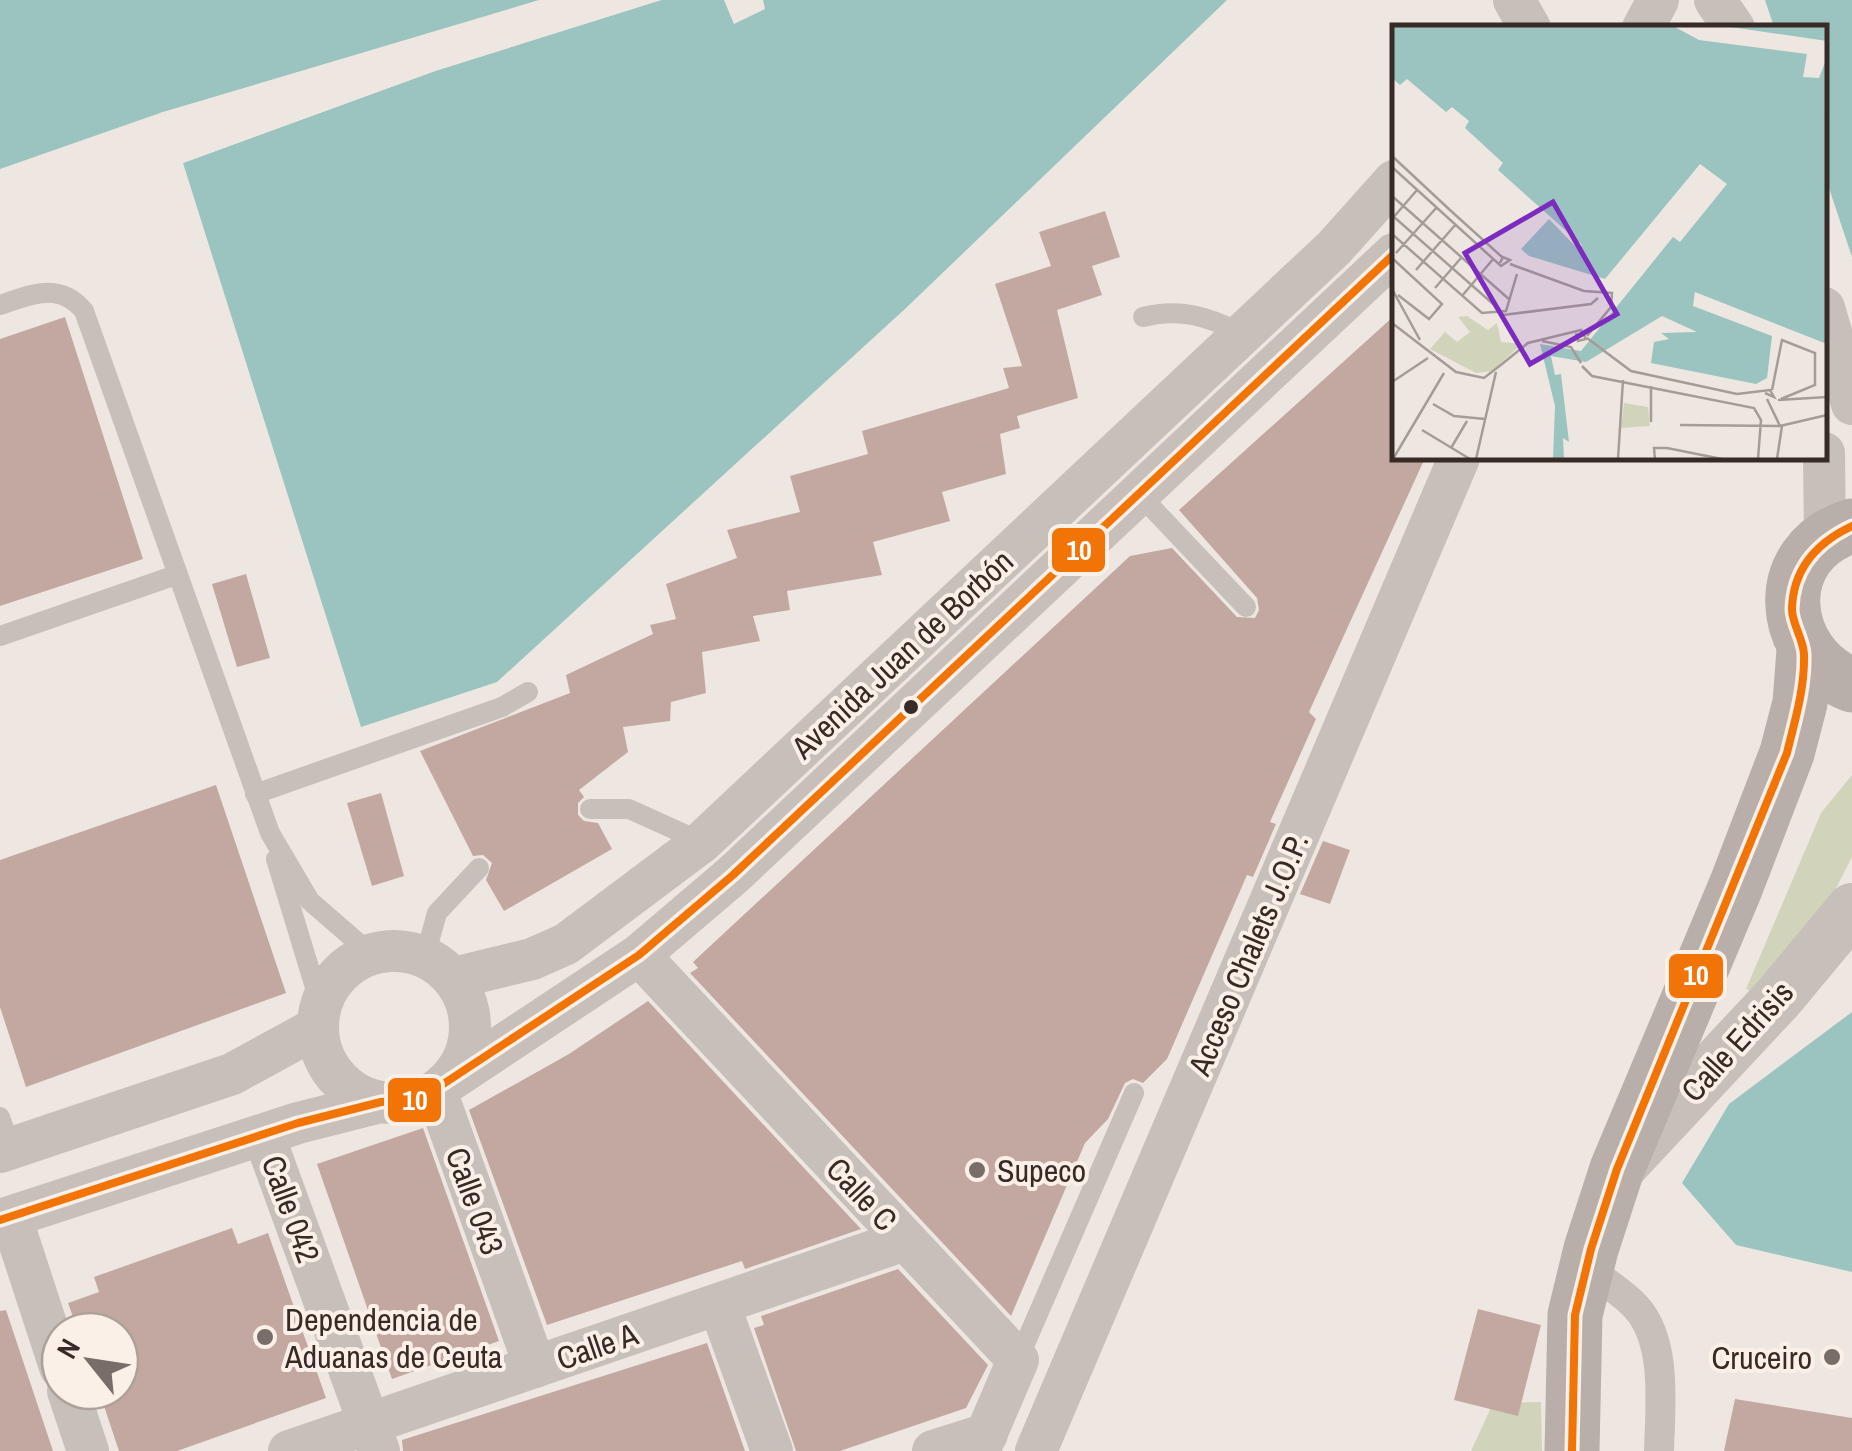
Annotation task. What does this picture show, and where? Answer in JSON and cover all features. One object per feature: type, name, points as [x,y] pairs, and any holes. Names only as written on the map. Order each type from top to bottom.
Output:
[{"type":"main road","points":[[1838,533],[1800,570],[1794,591],[1796,631],[1817,666],[1852,686]]},
{"type":"main road","points":[[1572,1451],[1575,1315],[1586,1268],[1617,1169],[1736,886],[1787,753],[1800,703],[1804,650]]},
{"type":"street","points":[[1498,25],[1506,0]]},
{"type":"street","points":[[1514,0],[1528,25]]},
{"type":"street","points":[[1646,25],[1658,0]]},
{"type":"street","points":[[1715,0],[1732,25]]},
{"type":"street","name":"Avenida Juan de Borbón","points":[[439,967],[514,965],[566,944],[702,842],[1334,248],[1392,183]]},
{"type":"street","name":"Avenida Juan de Borbón","points":[[441,1087],[639,954],[732,875],[1392,256]]},
{"type":"street","points":[[1827,318],[1852,404]]},
{"type":"street","name":"Acceso Chalets J.O.P.","points":[[1036,1451],[1458,460]]},
{"type":"street","points":[[1825,460],[1838,533]]},
{"type":"street","name":"Calle Edrisis","points":[[1617,1169],[1779,998],[1852,909]]},
{"type":"street","points":[[40,1313],[5,1218],[298,1122],[381,1102],[419,1100],[441,1087],[460,1065],[471,1020],[466,998],[439,967],[407,951],[371,954],[338,974],[320,1017],[320,1045],[336,1076],[348,1088],[381,1102]]},
{"type":"street","name":"Calle C","points":[[639,954],[1018,1360]]},
{"type":"street","points":[[4,1139],[232,1074],[320,1017]]},
{"type":"street","name":"Calle 043","points":[[441,1087],[535,1367]]},
{"type":"street","name":"Calle 042","points":[[264,1136],[374,1438]]},
{"type":"street","name":"Calle A","points":[[289,1451],[374,1438],[535,1367],[905,1240]]},
{"type":"street","points":[[1586,1268],[1627,1298],[1648,1323],[1661,1399],[1659,1451]]},
{"type":"street","points":[[719,1304],[772,1451]]},
{"type":"street","points":[[933,1451],[983,1442],[1018,1360]]},
{"type":"street","points":[[75,1411],[88,1451]]},
{"type":"lane","points":[[0,305],[51,291],[76,300],[84,311],[270,832],[320,1017]]},
{"type":"lane","points":[[1143,317],[1171,310],[1195,314],[1241,333]]},
{"type":"lane","points":[[1138,493],[1246,607]]},
{"type":"lane","points":[[0,636],[176,575]]},
{"type":"lane","points":[[255,794],[502,707],[528,692]]},
{"type":"lane","points":[[590,809],[629,809],[702,842]]},
{"type":"lane","points":[[270,832],[310,902],[371,954]]},
{"type":"lane","points":[[439,967],[437,913],[480,868]]},
{"type":"lane","points":[[1018,1360],[1134,1093]]},
{"type":"green space","points":[[1852,775],[1852,857],[1822,916],[1754,992],[1746,989],[1821,813]]},
{"type":"green space","points":[[1541,1402],[1542,1451],[1471,1451],[1493,1403]]},
{"type":"water","points":[[0,0],[539,0],[160,113],[0,169]]},
{"type":"water","points":[[661,0],[724,0],[734,24],[765,9],[763,0],[1227,0],[906,308],[497,682],[361,727],[183,163],[435,71]]},
{"type":"water","points":[[1765,0],[1852,0],[1852,257],[1827,182],[1827,25],[1773,25]]},
{"type":"water","points":[[1852,1012],[1852,1272],[1736,1245],[1682,1183],[1729,1104]]},
{"type":"pier","points":[[544,0],[541,5],[162,117],[160,113]]},
{"type":"pier","points":[[644,0],[661,0],[435,71],[183,163],[181,158],[433,67]]},
{"type":"building","points":[[1105,211],[1120,257],[1092,266],[1102,295],[1057,310],[1078,398],[1017,416],[1020,428],[1000,434],[1006,474],[942,492],[950,521],[873,542],[882,575],[787,591],[790,610],[753,616],[760,641],[702,652],[706,693],[671,702],[670,721],[623,727],[628,752],[579,790],[584,797],[578,803],[578,815],[584,821],[598,823],[612,849],[504,911],[486,880],[492,863],[483,855],[473,856],[420,751],[570,693],[566,675],[653,634],[650,625],[676,619],[666,584],[737,558],[727,530],[800,512],[790,476],[868,454],[862,431],[1009,388],[1003,368],[1022,366],[995,284],[1051,266],[1039,232]]},
{"type":"building","points":[[65,317],[143,559],[0,606],[0,339]]},
{"type":"building","points":[[1392,318],[1392,460],[1424,460],[1309,712],[1316,719],[1270,822],[1276,824],[1253,877],[1247,875],[1167,1059],[1143,1083],[1133,1079],[1125,1083],[1108,1119],[1085,1143],[1011,1316],[690,973],[698,968],[693,962],[1130,556],[1172,548],[1237,617],[1255,618],[1259,610],[1257,598],[1179,510]]},
{"type":"building","points":[[246,574],[270,658],[237,667],[212,584]]},
{"type":"building","points":[[216,785],[286,993],[26,1087],[0,1007],[0,860]]},
{"type":"building","points":[[381,793],[404,876],[372,886],[347,803]]},
{"type":"building","points":[[1323,841],[1350,850],[1330,904],[1300,894]]},
{"type":"building","points":[[648,1001],[861,1229],[745,1269],[742,1261],[547,1325],[469,1110],[569,1054]]},
{"type":"building","points":[[423,1128],[499,1341],[392,1379],[317,1164]]},
{"type":"building","name":"Dependencia de Aduanas de Ceuta","points":[[232,1228],[238,1244],[268,1233],[326,1398],[177,1451],[119,1451],[106,1411],[140,1411],[140,1311],[71,1311],[68,1303],[99,1292],[94,1277]]},
{"type":"building","points":[[898,1269],[988,1365],[966,1408],[840,1451],[796,1451],[754,1328],[764,1325],[761,1316]]},
{"type":"building","points":[[1478,1309],[1541,1325],[1518,1416],[1454,1400]]},
{"type":"building","points":[[6,1310],[53,1451],[0,1451],[0,1311]]},
{"type":"building","points":[[707,1343],[745,1451],[403,1451],[402,1440]]},
{"type":"building","points":[[1735,1399],[1852,1418],[1852,1451],[1724,1451]]},
{"type":"transit line","name":"10","points":[[0,1220],[298,1123],[381,1102],[419,1100],[639,955],[733,875],[1392,256]]},
{"type":"transit line","name":"10","points":[[1572,1451],[1575,1315],[1591,1249],[1617,1169],[1787,753],[1804,667],[1792,609],[1797,581],[1818,548],[1852,526]]},
{"type":"place","name":"Supeco","points":[[977,1170]]},
{"type":"place","name":"Dependencia de Aduanas de Ceuta","points":[[265,1337]]},
{"type":"place","name":"Cruceiro","points":[[1832,1357]]}]
